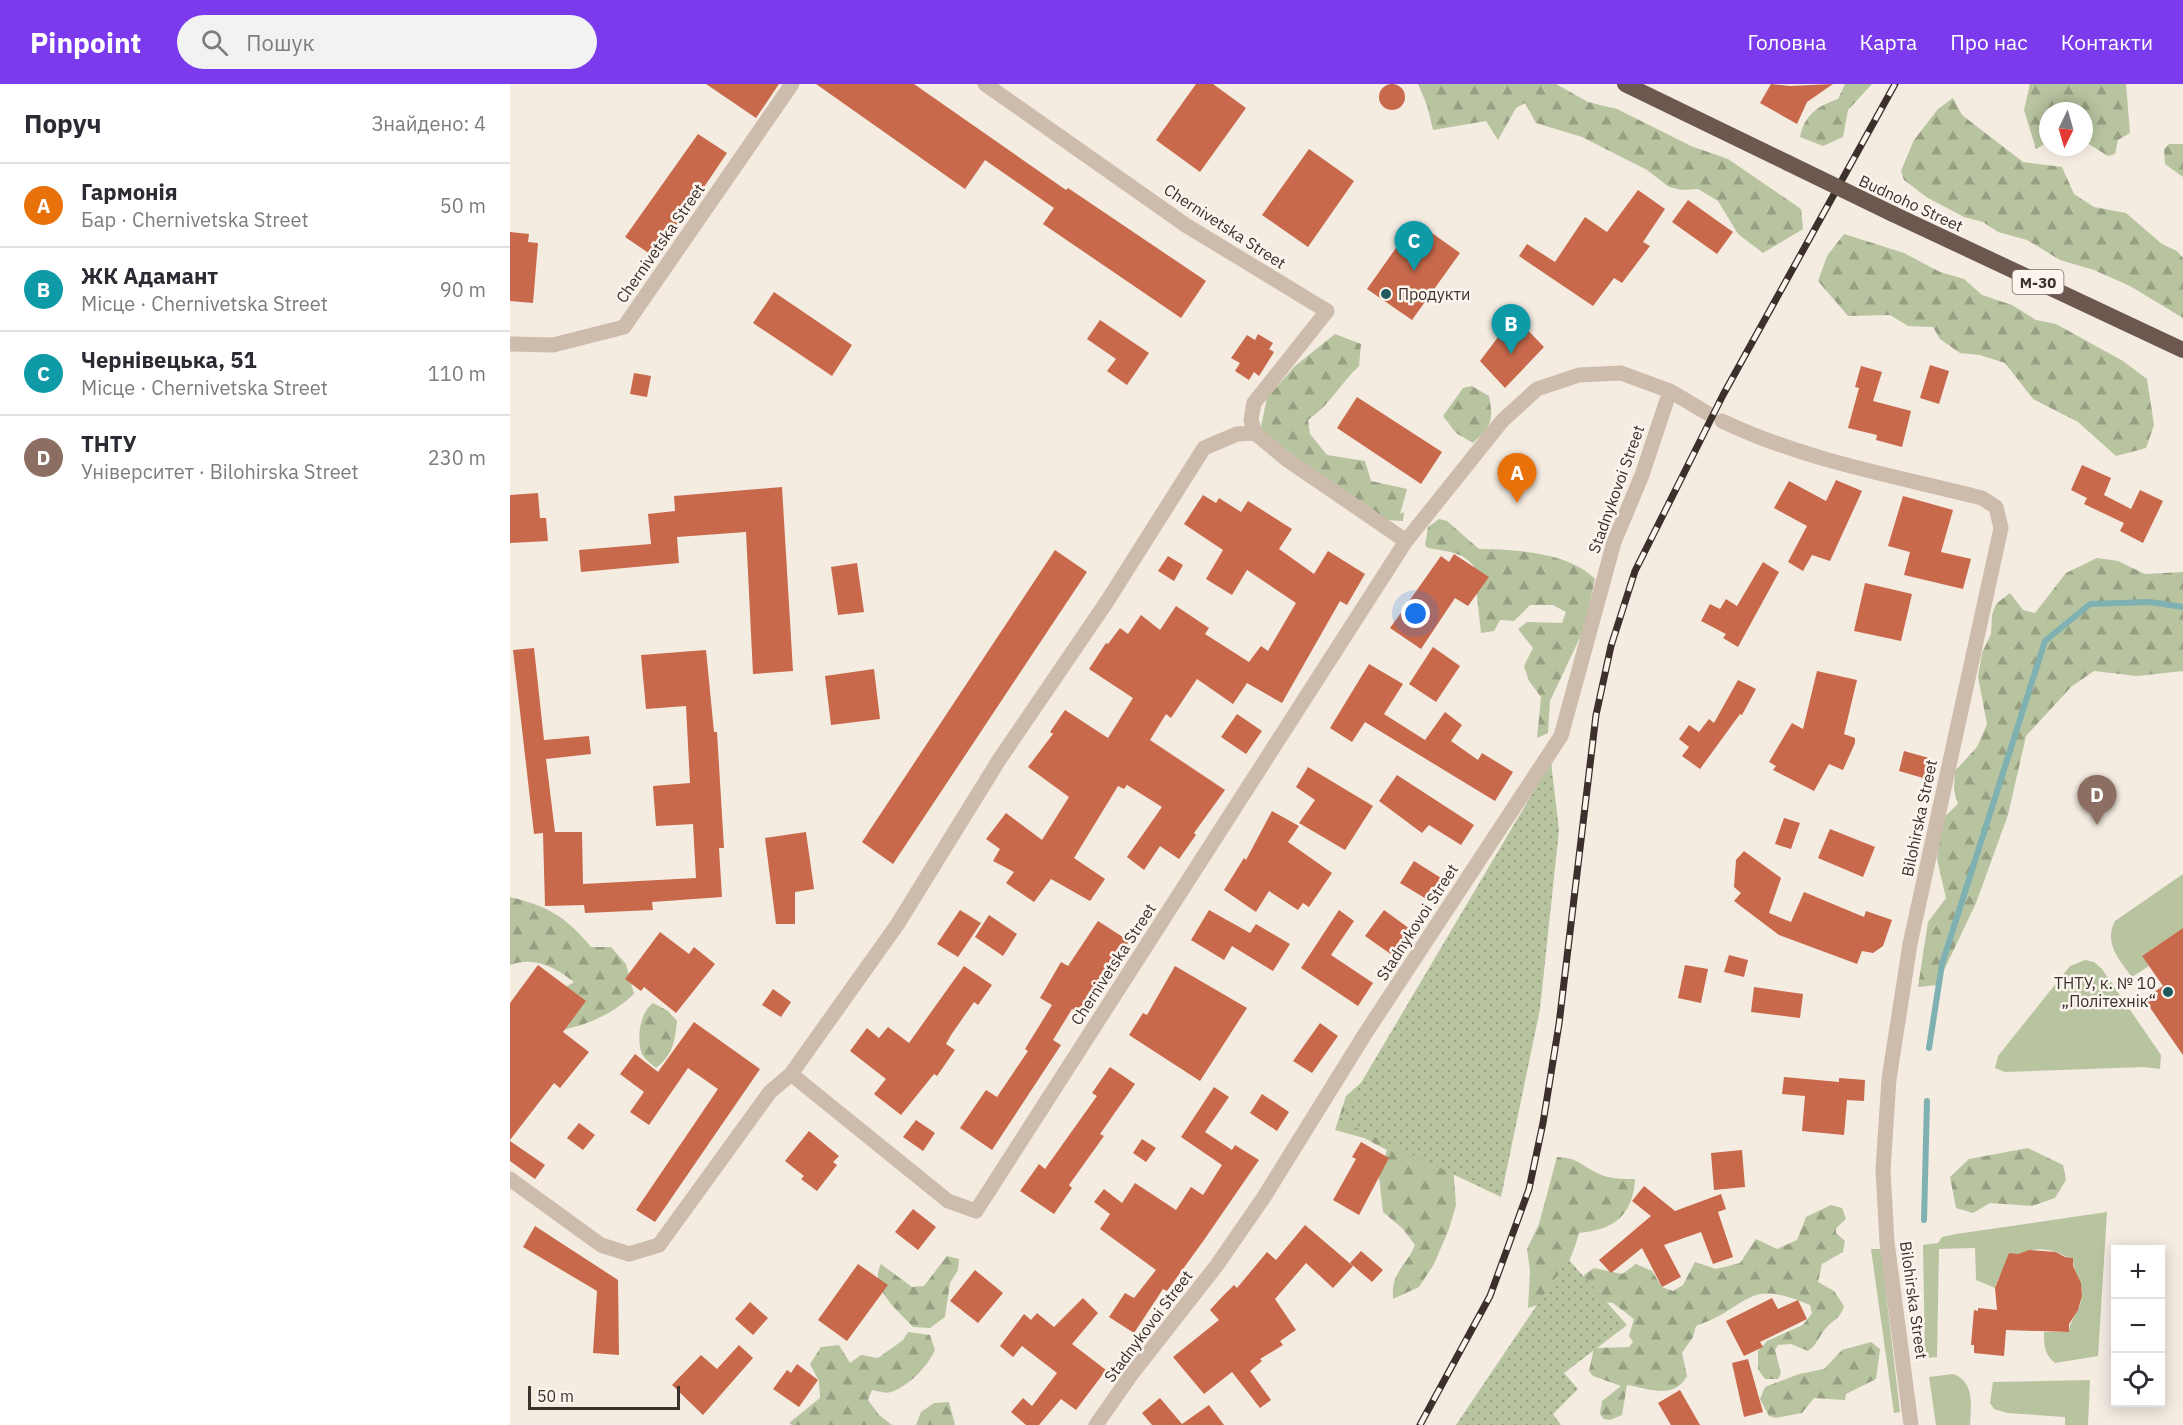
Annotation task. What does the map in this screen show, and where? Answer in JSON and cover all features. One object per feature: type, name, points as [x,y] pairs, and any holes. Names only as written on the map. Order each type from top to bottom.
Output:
[{"type":"highway","name":"Budnoho Street","points":[[1625,84],[1893,214],[2183,350]]},
{"type":"street","name":"Chernivetska Street","points":[[510,344],[553,345],[624,327],[792,84]]},
{"type":"street","name":"Chernivetska Street","points":[[985,84],[1187,226],[1327,311],[1254,403],[1251,420],[1254,433]]},
{"type":"street","name":"Chernivetska Street","points":[[791,1074],[948,1201],[976,1211],[1406,541],[1502,421],[1537,389],[1579,375],[1621,373],[1670,391],[1707,413]]},
{"type":"street","name":"Stadnykovoi Street","points":[[1096,1425],[1131,1375],[1217,1265],[1264,1197],[1365,1034],[1561,736],[1614,542],[1642,475],[1670,391]]},
{"type":"street","name":"Bilohirska Street","points":[[1722,421],[1759,438],[1815,456],[1982,498],[1996,507],[2001,528],[1910,944],[1888,1079],[1883,1170],[1887,1242],[1911,1425]]},
{"type":"street","points":[[510,1179],[601,1245],[629,1254],[659,1245],[770,1092],[791,1074],[897,925],[999,760],[1106,603],[1204,448],[1237,434],[1254,433],[1286,459],[1406,541]]},
{"type":"green space","points":[[1418,84],[1556,84],[1588,102],[1617,109],[1691,146],[1728,159],[1801,209],[1803,229],[1763,253],[1738,234],[1718,201],[1698,189],[1682,190],[1669,187],[1647,170],[1582,137],[1536,123],[1525,103],[1516,108],[1498,140],[1486,121],[1433,130],[1427,105]]},
{"type":"green space","points":[[1845,84],[1872,84],[1848,110],[1843,137],[1823,146],[1800,137],[1805,122],[1813,112],[1838,99]]},
{"type":"green space","points":[[2030,84],[2126,84],[2130,133],[2118,140],[2115,154],[2108,156],[2093,147],[2093,102],[2039,102],[2039,147],[2036,149],[2024,110]]},
{"type":"green space","points":[[1953,98],[1962,115],[2023,162],[2062,167],[2074,194],[2094,207],[2126,213],[2162,244],[2177,251],[2183,258],[2183,318],[2130,286],[2094,270],[2060,260],[2027,240],[1998,232],[1983,222],[1964,217],[1928,198],[1904,180],[1901,171],[1914,140],[1938,109]]},
{"type":"green space","points":[[2169,144],[2183,144],[2183,177],[2165,164],[2164,149]]},
{"type":"green space","points":[[1844,234],[1904,253],[1940,272],[1964,279],[1982,295],[2012,305],[2036,320],[2056,324],[2123,361],[2147,379],[2154,425],[2146,448],[2116,456],[2078,422],[2033,399],[2005,363],[1980,355],[1960,353],[1940,339],[1933,327],[1908,326],[1890,315],[1848,316],[1818,281],[1827,256]]},
{"type":"green space","points":[[1335,334],[1361,344],[1359,366],[1323,408],[1308,420],[1310,434],[1327,455],[1365,461],[1371,481],[1407,489],[1400,514],[1404,512],[1403,521],[1384,520],[1260,431],[1267,398],[1295,366]]},
{"type":"green space","points":[[1472,386],[1489,396],[1491,412],[1490,423],[1473,443],[1456,433],[1443,416],[1463,388]]},
{"type":"green space","points":[[1439,519],[1447,521],[1479,549],[1508,550],[1557,558],[1584,570],[1595,579],[1584,629],[1550,701],[1548,733],[1537,738],[1541,697],[1529,681],[1524,666],[1533,648],[1518,629],[1527,622],[1562,623],[1566,612],[1553,605],[1530,605],[1514,621],[1500,620],[1494,631],[1481,633],[1476,587],[1479,573],[1474,566],[1458,554],[1428,548],[1425,545],[1428,527]]},
{"type":"green space","points":[[2097,558],[2118,561],[2145,574],[2183,572],[2183,671],[2137,676],[2094,671],[2071,687],[2026,736],[2008,815],[1976,903],[1937,985],[1918,987],[1928,922],[1946,898],[1937,859],[1942,819],[1958,804],[1954,790],[1955,771],[1977,747],[1987,724],[1978,677],[1982,653],[1991,634],[1992,615],[1996,604],[2010,593],[2023,610],[2035,613],[2066,573]]},
{"type":"green space","points":[[1551,762],[1559,830],[1540,1009],[1501,1197],[1339,1120]]},
{"type":"green space","points":[[2183,874],[2183,928],[2142,956],[2149,966],[2132,977],[2114,951],[2111,937],[2115,921]]},
{"type":"green space","points":[[510,897],[535,904],[555,914],[573,928],[591,947],[611,947],[626,964],[634,994],[601,1017],[563,1030],[556,993],[574,982],[544,964],[527,962],[510,965]]},
{"type":"green space","points":[[2085,960],[2094,962],[2102,969],[2161,1055],[2160,1069],[2144,1067],[2005,1072],[1995,1068],[1998,1056],[2070,966]]},
{"type":"green space","points":[[653,1003],[668,1011],[677,1021],[670,1053],[656,1068],[642,1054],[639,1041],[642,1019]]},
{"type":"green space","points":[[1362,1082],[1451,1139],[1456,1205],[1449,1229],[1434,1264],[1419,1287],[1393,1299],[1394,1282],[1415,1245],[1403,1229],[1383,1212],[1379,1177],[1387,1150],[1364,1138],[1335,1130],[1346,1096]]},
{"type":"green space","points":[[2028,1148],[2063,1165],[2066,1180],[2055,1198],[2032,1206],[1990,1203],[1973,1213],[1956,1208],[1950,1177],[1969,1159]]},
{"type":"green space","points":[[1557,1157],[1574,1160],[1606,1176],[1635,1179],[1633,1192],[1630,1203],[1619,1219],[1602,1228],[1579,1233],[1556,1299],[1528,1308],[1530,1271],[1527,1249],[1539,1224]]},
{"type":"green space","points":[[1831,1205],[1842,1208],[1846,1219],[1836,1228],[1836,1233],[1845,1241],[1843,1252],[1822,1264],[1818,1282],[1834,1291],[1844,1306],[1839,1316],[1808,1351],[1791,1344],[1778,1345],[1775,1350],[1781,1373],[1778,1379],[1765,1379],[1758,1369],[1758,1351],[1767,1341],[1803,1325],[1812,1313],[1810,1305],[1789,1297],[1760,1294],[1696,1326],[1693,1337],[1682,1353],[1687,1376],[1682,1383],[1675,1388],[1661,1391],[1627,1385],[1622,1415],[1610,1420],[1604,1419],[1600,1414],[1602,1401],[1621,1386],[1593,1376],[1589,1371],[1594,1348],[1629,1347],[1633,1342],[1629,1336],[1634,1319],[1613,1303],[1595,1301],[1582,1281],[1584,1275],[1594,1268],[1622,1274],[1636,1264],[1652,1271],[1662,1287],[1673,1291],[1683,1285],[1695,1262],[1716,1269],[1740,1263],[1756,1239],[1777,1249],[1797,1240],[1806,1217]]},
{"type":"green space","points":[[2107,1212],[2098,1356],[2055,1363],[2045,1349],[2044,1332],[2069,1332],[2081,1301],[2082,1291],[2073,1258],[2045,1250],[2035,1249],[2026,1252],[2010,1262],[1995,1288],[1976,1280],[1975,1248],[1939,1249],[1937,1357],[1925,1358],[1923,1245],[1938,1243],[1942,1237],[1956,1234]]},
{"type":"green space","points":[[1871,1249],[1881,1249],[1900,1412],[1894,1413]]},
{"type":"green space","points":[[947,1256],[959,1259],[958,1270],[950,1283],[945,1317],[930,1328],[913,1327],[893,1306],[882,1290],[878,1273],[881,1264],[912,1287],[924,1286]]},
{"type":"green space","points":[[1568,1259],[1627,1325],[1564,1373],[1578,1389],[1553,1414],[1561,1425],[1456,1425]]},
{"type":"green space","points":[[908,1332],[930,1335],[935,1350],[911,1381],[889,1393],[872,1390],[868,1400],[879,1415],[892,1425],[792,1425],[789,1423],[820,1398],[819,1381],[810,1364],[821,1347],[839,1345],[850,1363],[861,1355],[878,1358],[903,1340]]},
{"type":"green space","points":[[1871,1342],[1880,1349],[1876,1379],[1846,1394],[1845,1400],[1814,1398],[1802,1413],[1776,1418],[1769,1416],[1760,1399],[1765,1387],[1799,1374],[1824,1369],[1842,1350]]},
{"type":"green space","points":[[1953,1374],[1960,1378],[1968,1388],[1971,1402],[1970,1425],[1936,1425],[1929,1377]]},
{"type":"green space","points":[[2090,1380],[2088,1425],[2065,1425],[2065,1417],[2007,1413],[1994,1409],[1990,1403],[1993,1382]]},
{"type":"green space","points":[[949,1402],[955,1425],[916,1425],[921,1412],[934,1403]]},
{"type":"building","points":[[706,84],[779,84],[756,118]]},
{"type":"building","points":[[816,84],[914,84],[1066,190],[1068,188],[1206,281],[1181,318],[1043,224],[1054,208],[985,160],[965,189]]},
{"type":"building","points":[[1196,84],[1213,84],[1246,108],[1200,172],[1156,140]]},
{"type":"building","points":[[1392,84],[1401,88],[1405,97],[1401,106],[1392,110],[1383,106],[1379,97],[1383,88]]},
{"type":"building","points":[[1771,84],[1790,86],[1833,84],[1807,102],[1797,124],[1760,103]]},
{"type":"building","points":[[698,134],[727,153],[656,258],[625,237]]},
{"type":"building","points":[[1309,149],[1354,181],[1308,247],[1262,215]]},
{"type":"building","points":[[1638,190],[1665,209],[1643,242],[1650,246],[1622,283],[1614,278],[1593,306],[1519,256],[1527,244],[1555,262],[1585,217],[1607,232]]},
{"type":"building","points":[[1688,200],[1733,232],[1717,254],[1672,222]]},
{"type":"building","points":[[1415,221],[1460,253],[1412,320],[1367,289]]},
{"type":"building","points":[[510,232],[529,234],[528,242],[538,243],[533,303],[510,301]]},
{"type":"building","points":[[774,292],[852,345],[832,376],[753,323]]},
{"type":"building","points":[[1514,316],[1544,347],[1505,388],[1480,361]]},
{"type":"building","points":[[1100,320],[1149,353],[1127,385],[1107,371],[1116,359],[1087,339]]},
{"type":"building","points":[[1258,334],[1273,343],[1269,349],[1274,352],[1259,376],[1254,372],[1249,380],[1235,371],[1240,363],[1231,358],[1247,335],[1255,340]]},
{"type":"building","points":[[1930,365],[1949,371],[1939,404],[1920,398]]},
{"type":"building","points":[[1861,366],[1882,372],[1873,401],[1911,411],[1902,447],[1876,440],[1877,435],[1848,428],[1859,388],[1855,387]]},
{"type":"building","points":[[634,373],[651,376],[647,397],[630,394]]},
{"type":"building","points":[[1357,397],[1442,452],[1421,484],[1337,428]]},
{"type":"building","points":[[2082,465],[2111,478],[2104,495],[2131,509],[2140,490],[2163,501],[2143,543],[2120,531],[2124,523],[2084,504],[2087,498],[2071,490]]},
{"type":"building","points":[[1836,480],[1862,491],[1830,561],[1812,555],[1803,571],[1788,562],[1807,526],[1774,508],[1789,481],[1826,501]]},
{"type":"building","points":[[782,487],[793,671],[753,674],[746,532],[677,537],[679,563],[581,572],[579,550],[651,544],[648,514],[675,511],[674,496]]},
{"type":"building","points":[[538,493],[540,518],[546,518],[548,541],[510,543],[510,495]]},
{"type":"building","points":[[1203,495],[1216,503],[1219,498],[1241,512],[1248,501],[1292,529],[1279,549],[1314,574],[1328,551],[1365,574],[1347,605],[1340,601],[1282,703],[1247,683],[1233,704],[1197,679],[1171,718],[1166,714],[1150,740],[1225,790],[1194,833],[1196,835],[1179,859],[1160,846],[1144,870],[1127,857],[1162,807],[1127,785],[1124,789],[1118,786],[1074,858],[1105,879],[1090,901],[1051,879],[1034,902],[1006,883],[1014,872],[993,861],[1000,849],[986,839],[1006,813],[1042,840],[1069,797],[1028,767],[1053,734],[1050,732],[1065,710],[1108,738],[1133,698],[1089,669],[1106,643],[1108,644],[1120,628],[1128,634],[1141,615],[1160,630],[1176,606],[1209,628],[1205,634],[1249,662],[1261,646],[1268,651],[1296,603],[1247,570],[1232,595],[1206,579],[1223,550],[1184,524]]},
{"type":"building","points":[[1903,496],[1953,510],[1941,552],[1971,559],[1963,589],[1904,575],[1910,552],[1888,546]]},
{"type":"building","points":[[1055,550],[1087,572],[893,864],[862,842]]},
{"type":"building","points":[[1454,554],[1489,577],[1468,606],[1455,598],[1421,649],[1390,628],[1441,556],[1449,562]]},
{"type":"building","points":[[1168,556],[1183,565],[1174,581],[1158,571]]},
{"type":"building","points":[[1763,562],[1779,572],[1738,647],[1723,638],[1726,634],[1701,621],[1710,604],[1720,609],[1726,599],[1737,606]]},
{"type":"building","points":[[857,563],[864,612],[838,615],[831,567]]},
{"type":"building","points":[[1865,583],[1912,594],[1901,641],[1854,631]]},
{"type":"building","points":[[1433,647],[1460,666],[1436,702],[1409,684]]},
{"type":"building","points":[[534,648],[544,740],[589,736],[591,754],[546,759],[555,832],[582,832],[583,884],[696,878],[693,824],[656,826],[653,786],[690,783],[686,706],[646,709],[641,655],[706,650],[714,732],[717,732],[724,848],[719,848],[722,897],[652,902],[653,910],[585,913],[584,905],[545,906],[543,833],[534,834],[513,650]]},
{"type":"building","points":[[1369,664],[1403,684],[1384,714],[1425,740],[1445,712],[1462,725],[1451,741],[1478,760],[1482,753],[1513,772],[1495,801],[1365,722],[1352,742],[1330,728]]},
{"type":"building","points":[[874,669],[880,719],[831,725],[825,676]]},
{"type":"building","points":[[1817,671],[1857,680],[1844,734],[1855,738],[1855,743],[1843,770],[1829,764],[1814,791],[1773,770],[1776,766],[1769,762],[1792,723],[1803,729]]},
{"type":"building","points":[[1738,680],[1756,689],[1742,715],[1740,714],[1700,769],[1682,756],[1689,747],[1679,739],[1689,725],[1699,732],[1709,719],[1714,723]]},
{"type":"building","points":[[1237,714],[1262,731],[1246,754],[1221,737]]},
{"type":"building","points":[[1904,751],[1929,758],[1923,778],[1899,771]]},
{"type":"building","points":[[1308,767],[1373,806],[1345,850],[1299,823],[1315,800],[1296,787]]},
{"type":"building","points":[[1397,775],[1474,825],[1461,845],[1429,825],[1422,833],[1379,801]]},
{"type":"building","points":[[1272,811],[1299,826],[1288,842],[1332,873],[1309,907],[1303,903],[1298,910],[1269,891],[1256,912],[1224,890],[1244,858],[1246,860]]},
{"type":"building","points":[[1784,818],[1800,823],[1791,849],[1775,844]]},
{"type":"building","points":[[1830,829],[1875,847],[1863,877],[1818,858]]},
{"type":"building","points":[[806,832],[814,889],[795,892],[795,924],[776,924],[765,838]]},
{"type":"building","points":[[1744,851],[1781,878],[1769,913],[1791,922],[1804,892],[1864,917],[1866,911],[1892,920],[1883,946],[1873,953],[1862,951],[1857,964],[1779,935],[1734,901],[1741,893],[1734,887],[1736,860]]},
{"type":"building","points":[[1414,861],[1441,878],[1428,900],[1400,883]]},
{"type":"building","points":[[960,910],[981,923],[958,957],[937,944]]},
{"type":"building","points":[[1209,910],[1250,933],[1256,924],[1290,944],[1273,971],[1232,946],[1224,960],[1191,940]]},
{"type":"building","points":[[1339,910],[1354,921],[1331,955],[1373,983],[1358,1006],[1301,968]]},
{"type":"building","points":[[1384,910],[1410,929],[1392,955],[1365,936]]},
{"type":"building","points":[[989,915],[1017,934],[1003,956],[975,937]]},
{"type":"building","points":[[1098,921],[1129,941],[1084,1015],[1072,1009],[1053,1040],[1061,1045],[992,1150],[960,1128],[986,1090],[997,1097],[1028,1051],[1025,1049],[1052,1005],[1040,998],[1061,962],[1068,966]]},
{"type":"building","name":"ТНТУ, к. № 10 „Політехнік“","points":[[2183,928],[2183,1055],[2144,999],[2163,986],[2142,956]]},
{"type":"building","points":[[660,932],[689,954],[694,947],[715,964],[676,1013],[644,987],[641,991],[625,979]]},
{"type":"building","points":[[1729,955],[1748,960],[1744,977],[1724,972]]},
{"type":"building","points":[[538,965],[586,1001],[563,1032],[589,1052],[560,1088],[554,1083],[510,1140],[510,1003]]},
{"type":"building","points":[[1685,965],[1708,969],[1701,1003],[1678,998]]},
{"type":"building","points":[[964,966],[992,985],[978,1005],[974,1002],[951,1035],[946,1044],[955,1050],[937,1076],[934,1074],[901,1115],[874,1094],[886,1079],[850,1051],[867,1028],[879,1038],[888,1027],[909,1043]]},
{"type":"building","points":[[1175,966],[1247,1008],[1200,1081],[1129,1035],[1143,1013],[1147,1015]]},
{"type":"building","points":[[1754,987],[1803,994],[1800,1018],[1751,1012]]},
{"type":"building","points":[[773,989],[791,1002],[781,1017],[762,1005]]},
{"type":"building","points":[[694,1022],[760,1069],[655,1222],[636,1210],[718,1089],[688,1068],[649,1125],[630,1112],[644,1092],[620,1074],[635,1054],[658,1072]]},
{"type":"building","points":[[1320,1023],[1338,1036],[1312,1073],[1293,1061]]},
{"type":"building","points":[[1110,1067],[1135,1084],[1100,1134],[1104,1136],[1069,1185],[1072,1188],[1054,1214],[1020,1191],[1039,1164],[1045,1169],[1097,1096],[1092,1093]]},
{"type":"building","points":[[1784,1077],[1839,1082],[1839,1078],[1865,1080],[1864,1101],[1847,1100],[1844,1135],[1802,1131],[1805,1096],[1782,1094]]},
{"type":"building","points":[[1214,1087],[1229,1097],[1205,1132],[1232,1150],[1235,1145],[1259,1160],[1204,1240],[1167,1291],[1163,1289],[1134,1333],[1109,1317],[1125,1293],[1134,1298],[1156,1270],[1100,1229],[1110,1214],[1094,1202],[1104,1189],[1122,1203],[1135,1183],[1176,1210],[1191,1187],[1203,1195],[1222,1165],[1181,1137]]},
{"type":"building","points":[[1262,1094],[1289,1112],[1277,1131],[1250,1113]]},
{"type":"building","points":[[916,1120],[935,1133],[923,1151],[903,1137]]},
{"type":"building","points":[[579,1123],[595,1135],[583,1150],[567,1138]]},
{"type":"building","points":[[809,1131],[839,1156],[833,1162],[837,1165],[817,1191],[801,1179],[804,1176],[785,1161]]},
{"type":"building","points":[[1142,1139],[1156,1148],[1146,1162],[1133,1153]]},
{"type":"building","points":[[510,1141],[545,1165],[535,1179],[510,1161]]},
{"type":"building","points":[[1361,1142],[1389,1158],[1359,1215],[1333,1200],[1356,1159],[1352,1157]]},
{"type":"building","points":[[1742,1150],[1745,1187],[1714,1190],[1711,1153]]},
{"type":"building","points":[[1644,1186],[1675,1211],[1721,1194],[1726,1209],[1718,1212],[1733,1257],[1713,1264],[1701,1232],[1664,1245],[1681,1277],[1662,1287],[1642,1248],[1611,1273],[1599,1260],[1651,1216],[1632,1201]]},
{"type":"building","points":[[913,1209],[936,1227],[918,1250],[895,1232]]},
{"type":"building","points":[[1305,1225],[1353,1266],[1333,1288],[1306,1263],[1275,1299],[1296,1330],[1280,1341],[1283,1345],[1260,1359],[1262,1361],[1250,1371],[1271,1400],[1260,1408],[1232,1372],[1204,1394],[1173,1357],[1219,1320],[1210,1310],[1234,1285],[1237,1288],[1267,1252],[1276,1260]]},
{"type":"building","points":[[535,1226],[618,1280],[619,1355],[593,1353],[597,1291],[523,1247]]},
{"type":"building","points":[[2029,1250],[2056,1252],[2073,1258],[2073,1266],[2081,1283],[2082,1296],[2078,1310],[2069,1324],[2069,1332],[2006,1330],[2004,1356],[1974,1353],[1974,1345],[1971,1345],[1974,1310],[1978,1311],[1978,1308],[1997,1310],[1995,1288],[2009,1253],[2018,1254]]},
{"type":"building","points":[[1361,1251],[1383,1270],[1372,1282],[1350,1263]]},
{"type":"building","points":[[858,1264],[888,1285],[847,1341],[818,1320]]},
{"type":"building","points":[[975,1270],[1003,1293],[978,1323],[950,1301]]},
{"type":"building","points":[[1083,1298],[1098,1313],[1072,1344],[1106,1370],[1076,1410],[1061,1399],[1039,1425],[1026,1425],[1011,1412],[1023,1398],[1032,1406],[1057,1373],[1022,1346],[1013,1357],[1000,1346],[1024,1314],[1031,1320],[1037,1313],[1054,1327]]},
{"type":"building","points":[[1772,1298],[1778,1309],[1798,1300],[1807,1319],[1760,1342],[1763,1347],[1744,1356],[1726,1321]]},
{"type":"building","points":[[750,1302],[768,1318],[753,1335],[735,1319]]},
{"type":"building","points":[[739,1345],[753,1358],[703,1415],[672,1385],[701,1355],[717,1369]]},
{"type":"building","points":[[1748,1359],[1763,1412],[1744,1417],[1732,1363]]},
{"type":"building","points":[[797,1364],[818,1380],[799,1407],[773,1389],[787,1370],[791,1373]]},
{"type":"building","points":[[1680,1390],[1700,1425],[1671,1425],[1658,1403]]},
{"type":"building","points":[[1160,1398],[1182,1424],[1209,1405],[1224,1425],[1152,1425],[1142,1413]]},
{"type":"waterway","points":[[1929,1048],[1942,964],[2045,641],[2090,604],[2150,602],[2183,607]]},
{"type":"waterway","points":[[1924,1220],[1927,1101]]},
{"type":"railway","points":[[1420,1425],[1490,1296],[1529,1189],[1543,1123],[1559,1024],[1596,715],[1611,646],[1635,571],[1723,395],[1895,84]]},
{"type":"place","name":"Чернівецька, 51","points":[[1414,271]]},
{"type":"place","name":"Продукти","points":[[1386,294]]},
{"type":"place","name":"ЖК Адамант","points":[[1511,354]]},
{"type":"place","name":"Гармонія","points":[[1517,503]]},
{"type":"place","name":"ТНТУ","points":[[2097,825]]},
{"type":"place","name":"ТНТУ, к. № 10 „Політехнік“","points":[[2168,992]]}]
